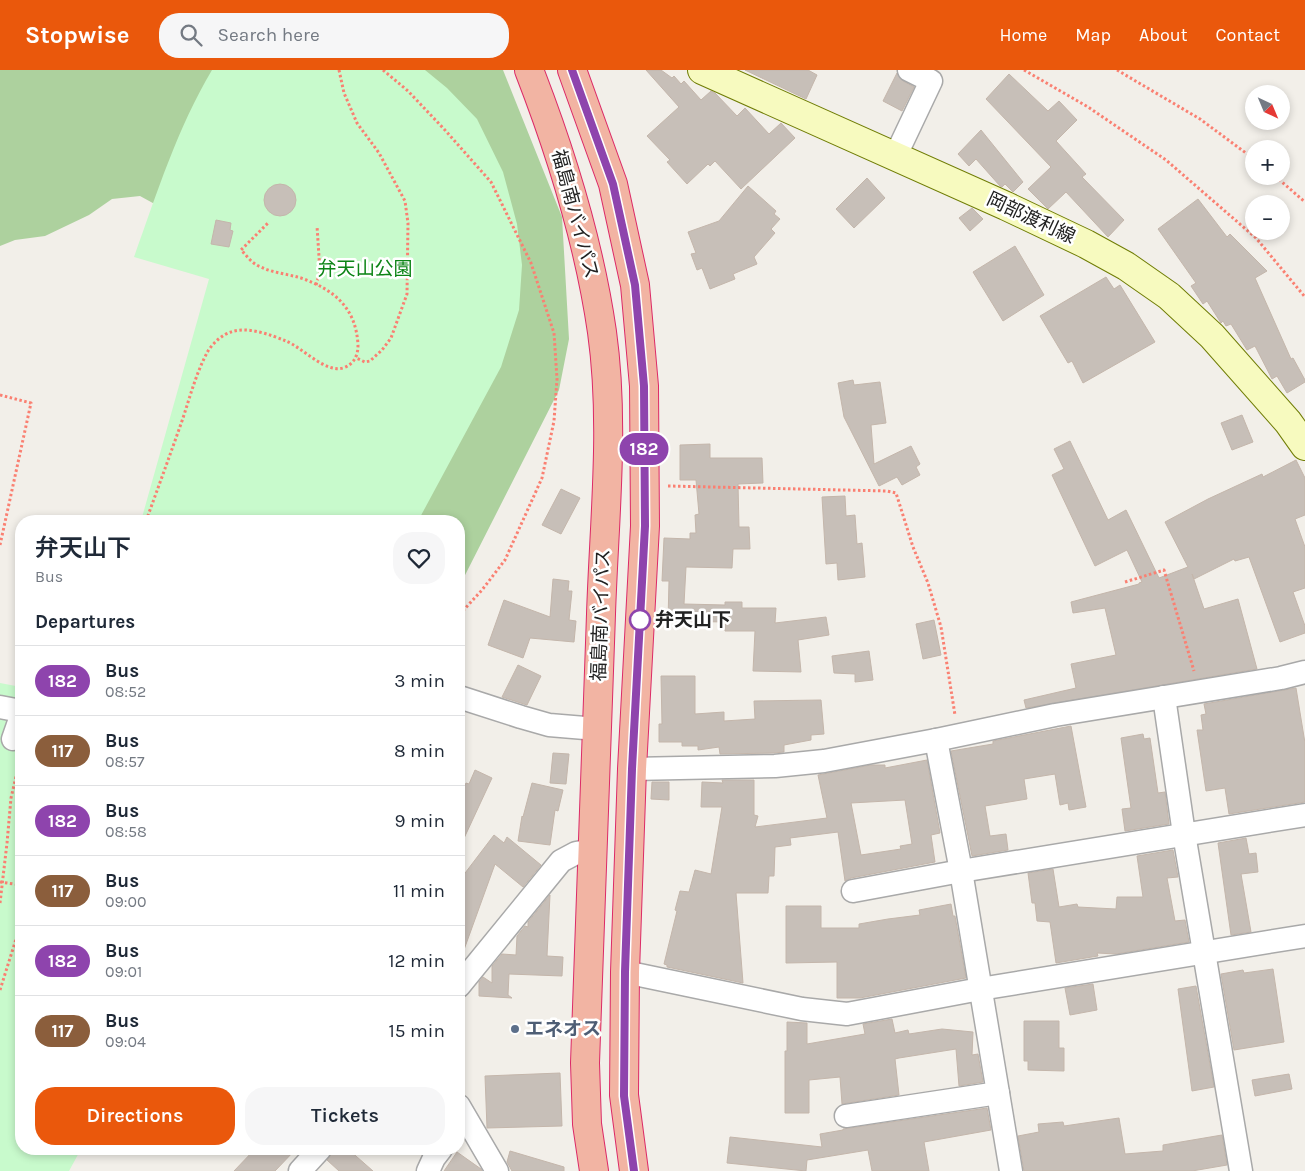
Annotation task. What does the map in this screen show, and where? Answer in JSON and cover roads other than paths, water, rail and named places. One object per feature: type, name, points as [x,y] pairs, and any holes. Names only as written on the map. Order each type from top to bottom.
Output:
[{"type":"highway","name":"福島南バイパス","points":[[529,70],[550,125],[576,206],[592,274],[602,334],[607,396],[608,475],[585,1063],[588,1124],[594,1171]]},
{"type":"highway","name":"福島南バイパス","points":[[572,70],[613,184],[635,285],[644,386],[645,526],[632,769],[625,972],[624,1096],[634,1171]]},
{"type":"main road","name":"岡部渡利線","points":[[702,70],[1086,244],[1126,266],[1169,296],[1212,336],[1288,422],[1305,446]]},
{"type":"street","points":[[895,156],[931,80],[909,70]]},
{"type":"street","points":[[632,769],[775,766],[824,761],[958,736],[1055,715],[1281,678],[1305,672]]},
{"type":"street","points":[[1164,697],[1184,834],[1241,1171]]},
{"type":"street","points":[[465,699],[522,718],[549,724],[597,729]]},
{"type":"street","points":[[0,707],[15,710]]},
{"type":"street","points":[[13,739],[15,733]]},
{"type":"street","points":[[936,740],[961,871],[1011,1171]]},
{"type":"street","points":[[853,891],[961,871],[1305,815]]},
{"type":"street","points":[[465,979],[561,861],[576,852],[592,850]]},
{"type":"street","points":[[625,972],[802,1009],[847,1014],[980,989],[1205,954],[1305,936]]},
{"type":"street","points":[[846,1116],[998,1093]]},
{"type":"street","points":[[465,1123],[497,1171]]},
{"type":"street","points":[[300,1171],[315,1155]]},
{"type":"street","points":[[428,1171],[436,1155]]},
{"type":"place","name":"弁天山下","points":[[640,620]]},
{"type":"place","name":"エネオス","points":[[515,1029]]},
{"type":"park label","name":"弁天山公園","points":[[365,269]]}]
